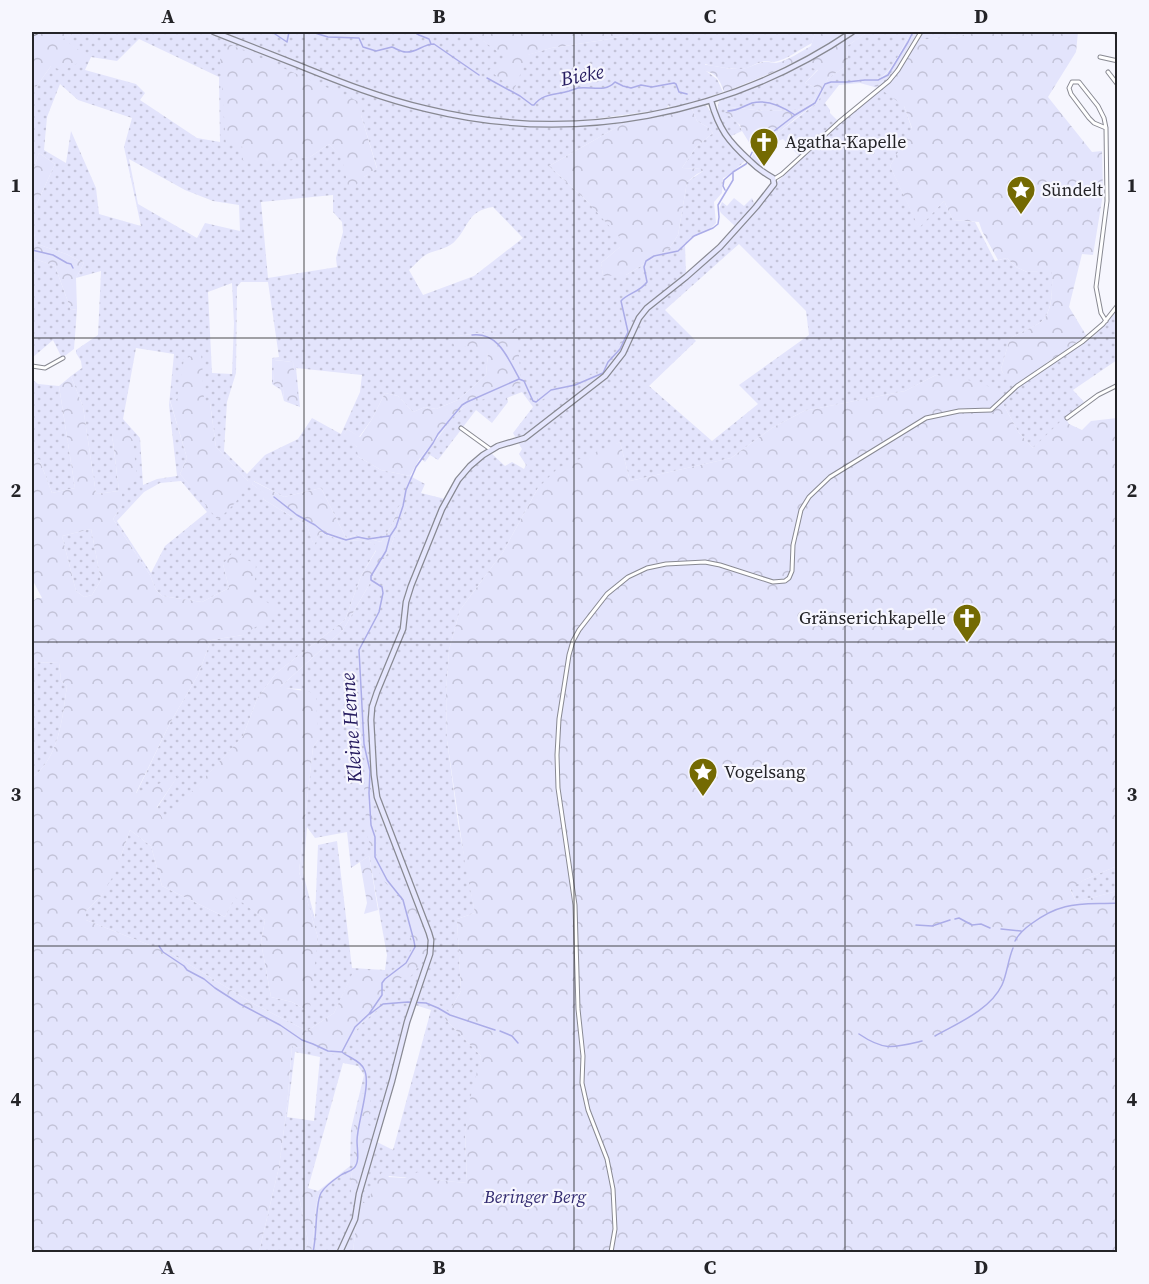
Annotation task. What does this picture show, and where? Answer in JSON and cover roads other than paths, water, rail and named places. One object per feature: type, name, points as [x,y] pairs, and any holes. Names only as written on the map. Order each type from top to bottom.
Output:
[{"type":"street","points":[[214,32],[383,97],[426,109],[481,120],[542,125],[604,122],[660,113],[711,100],[790,68],[852,32]]},
{"type":"street","points":[[774,179],[889,81],[921,32]]},
{"type":"street","points":[[1100,57],[1118,61]]},
{"type":"street","points":[[1108,72],[1118,85]]},
{"type":"street","points":[[1106,129],[1092,121],[1071,94],[1069,88],[1073,81],[1081,83],[1098,106],[1106,129],[1107,201],[1096,285],[1101,314],[1106,321]]},
{"type":"street","points":[[711,100],[719,124],[727,138],[735,148],[774,179]]},
{"type":"street","points":[[340,1252],[355,1219],[358,1197],[411,1008],[427,964],[430,947],[429,933],[376,793],[370,720],[381,680],[402,633],[406,602],[411,586],[442,508],[461,476],[490,449],[523,440],[602,380],[623,353],[639,318],[729,237],[757,206],[774,184],[774,179]]},
{"type":"street","points":[[611,1252],[615,1229],[614,1189],[607,1159],[588,1110],[582,1083],[583,1052],[578,1009],[575,905],[558,788],[557,755],[560,711],[573,640],[607,594],[628,577],[651,567],[675,563],[708,562],[773,582],[785,581],[792,571],[793,545],[801,510],[807,500],[830,477],[926,418],[944,413],[992,408],[1017,386],[1082,342],[1106,321],[1118,305]]},
{"type":"street","points":[[32,366],[39,369],[45,368],[63,358]]},
{"type":"street","points":[[1067,418],[1098,395],[1118,385]]},
{"type":"street","points":[[462,428],[490,449]]},
{"type":"waterway","name":"Bieke","points":[[272,32],[287,42],[289,32]]},
{"type":"waterway","name":"Bieke","points":[[304,32],[328,37],[359,38],[363,47],[376,51],[392,47],[410,52],[434,44],[479,75]]},
{"type":"waterway","points":[[414,32],[429,39],[431,44]]},
{"type":"waterway","name":"Kleine Henne","points":[[313,1252],[321,1193],[333,1181],[354,1168],[358,1159],[357,1141],[366,1075],[360,1063],[342,1052],[355,1027],[369,1014],[382,995],[382,983],[406,963],[415,947],[403,900],[387,880],[375,857],[375,837],[371,825],[369,793],[370,771],[364,744],[359,650],[379,612],[383,593],[382,587],[371,580],[371,576],[386,551],[390,536],[396,527],[406,490],[416,467],[438,434],[467,402],[519,379],[524,381],[533,401],[536,402],[551,390],[575,385],[603,373],[608,362],[620,349],[628,332],[621,301],[647,282],[644,267],[646,261],[654,256],[678,251],[694,236],[718,224],[718,205],[733,180],[733,172],[746,164],[756,145],[795,115],[815,103],[825,84],[878,80],[888,75],[913,32]]},
{"type":"waterway","name":"Bieke","points":[[487,78],[532,105],[550,95],[578,88],[602,88],[615,82],[631,88],[641,85],[652,87],[674,83],[679,92],[687,94]]},
{"type":"waterway","name":"Bieke","points":[[728,111],[763,102],[780,106],[795,115]]},
{"type":"waterway","name":"Kleine Henne","points":[[725,190],[724,180],[732,173]]},
{"type":"waterway","points":[[32,250],[53,255],[71,264],[73,268]]},
{"type":"waterway","points":[[472,335],[481,335],[496,342],[502,348],[519,378]]},
{"type":"waterway","points":[[274,497],[325,533],[346,540],[358,537],[368,539],[389,536]]},
{"type":"waterway","points":[[1015,941],[1020,933],[1042,916],[1063,907],[1118,903]]},
{"type":"waterway","points":[[955,919],[959,918],[972,925],[981,924],[990,928]]},
{"type":"waterway","points":[[916,925],[932,926],[950,920]]},
{"type":"waterway","points":[[1001,929],[1021,931]]},
{"type":"waterway","points":[[159,946],[163,952],[187,970],[302,1040],[328,1051],[342,1052]]},
{"type":"waterway","points":[[935,1036],[973,1015],[990,1002],[1002,985],[1013,948]]},
{"type":"waterway","points":[[370,1014],[383,1004],[426,1003],[450,1015],[495,1030]]},
{"type":"waterway","points":[[500,1031],[512,1036],[518,1043]]},
{"type":"waterway","points":[[859,1034],[882,1046],[922,1041]]},
{"type":"place","name":"Agatha-Kapelle","points":[[764,168]]},
{"type":"place","name":"Sündelt","points":[[1021,216]]},
{"type":"place","name":"Gränserichkapelle","points":[[967,644]]},
{"type":"place","name":"Vogelsang","points":[[703,798]]},
{"type":"park label","name":"Beringer Berg","points":[[535,1197]]}]
